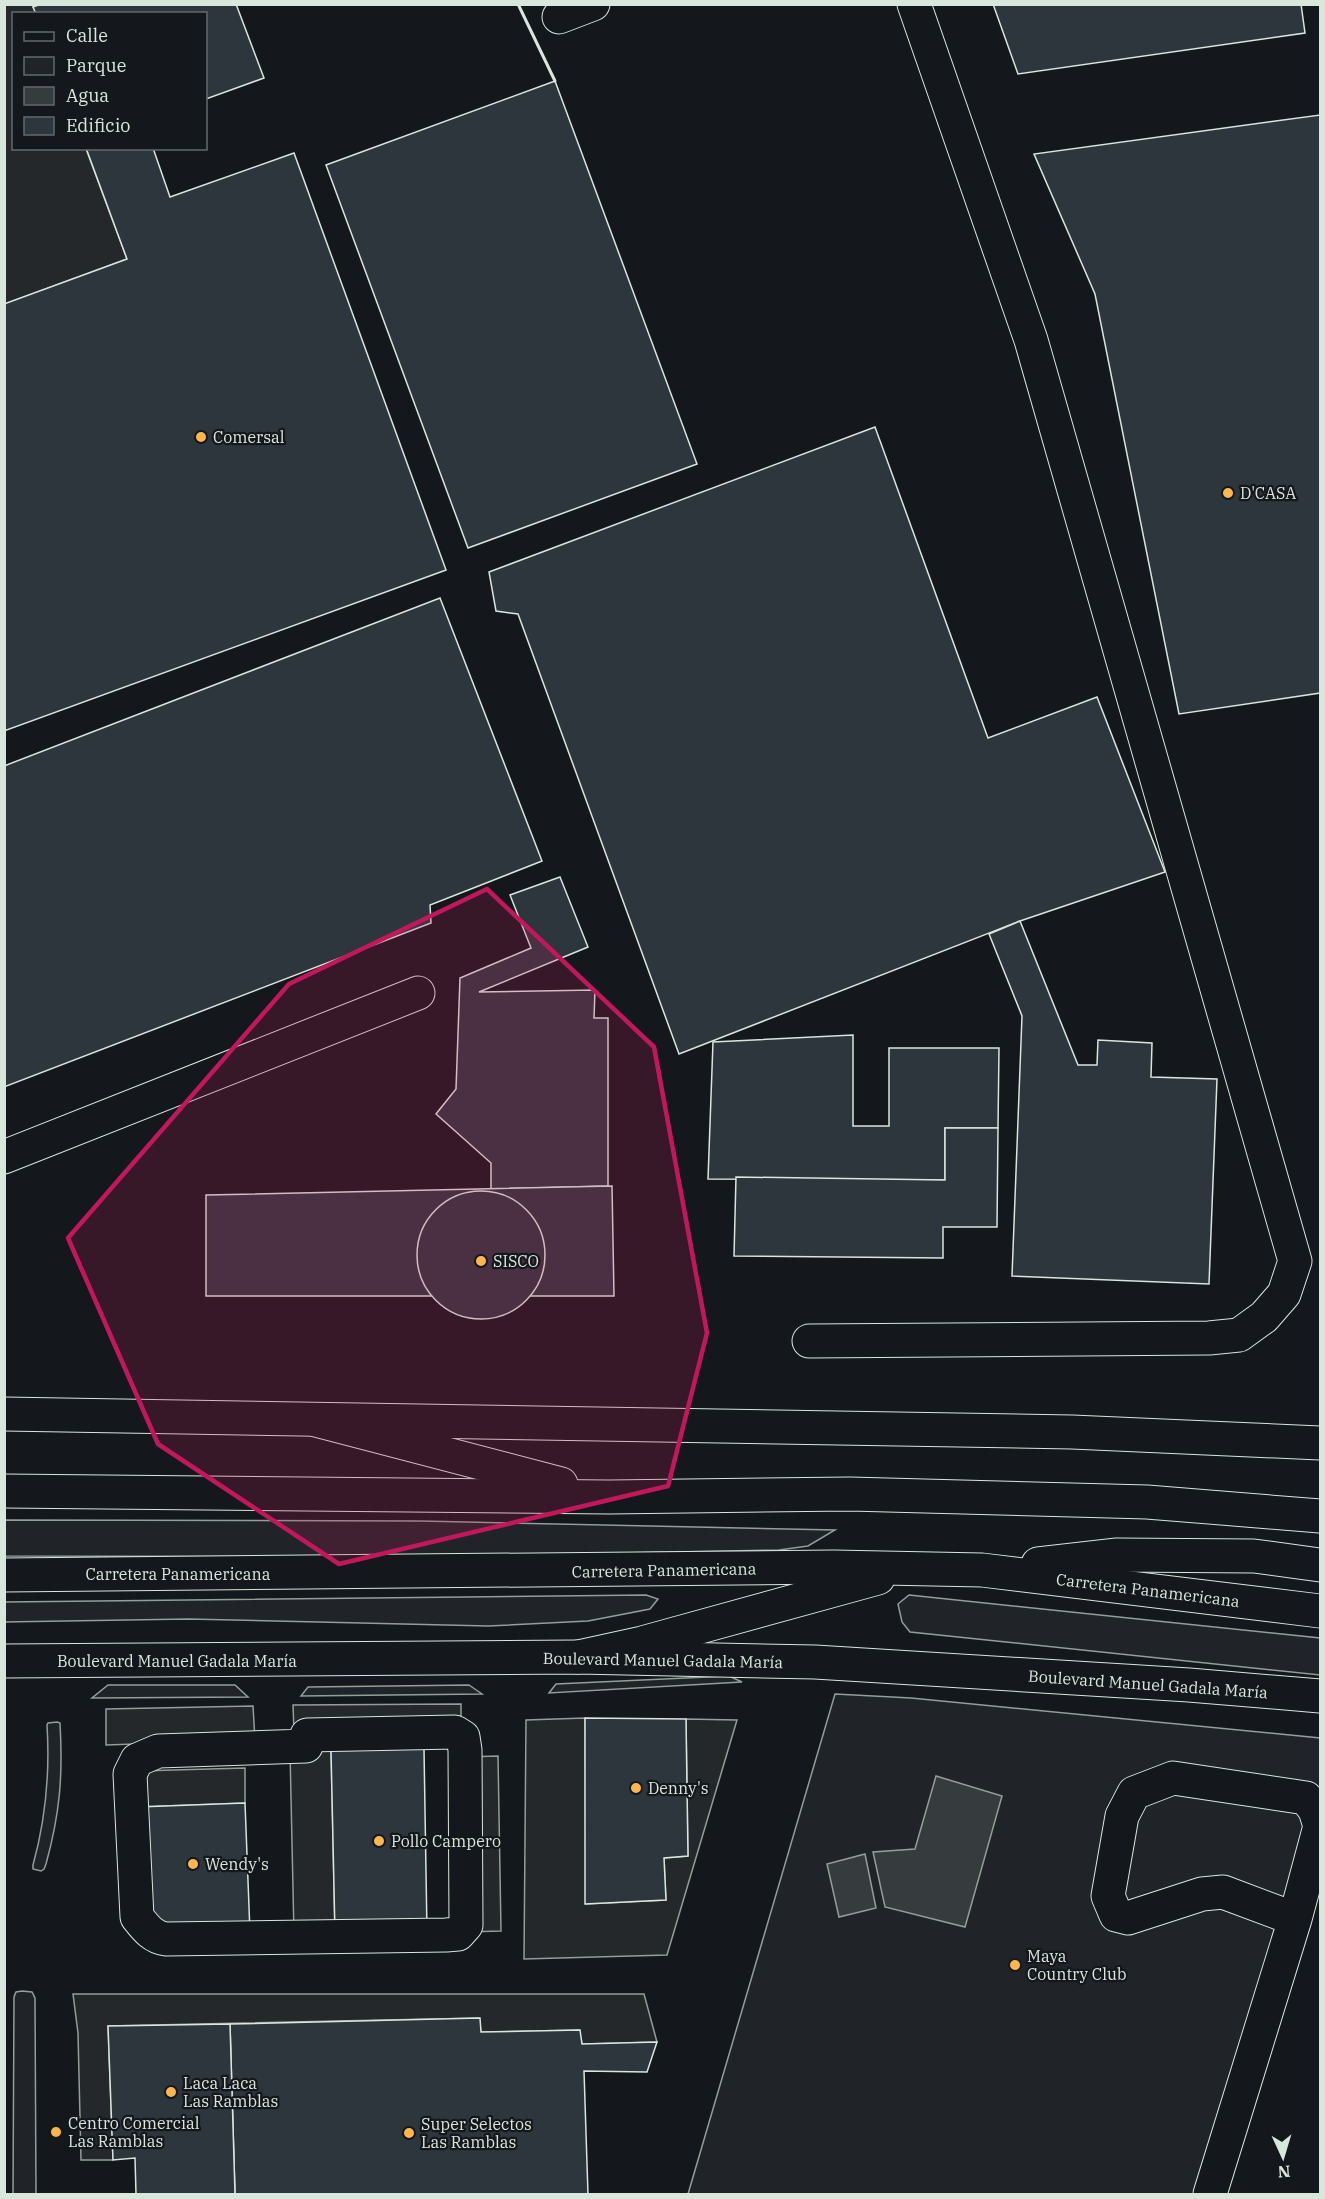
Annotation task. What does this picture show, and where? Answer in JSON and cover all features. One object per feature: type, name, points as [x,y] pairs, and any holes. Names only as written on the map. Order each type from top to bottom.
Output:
[{"type":"street","points":[[558,17],[593,4]]},
{"type":"street","points":[[809,1341],[1209,1338],[1239,1335],[1264,1317],[1284,1294],[1295,1261],[1031,340],[914,4]]},
{"type":"street","points":[[4,1157],[418,993]]},
{"type":"street","points":[[4,1414],[1060,1431],[1320,1443]]},
{"type":"street","points":[[316,1420],[609,1497]]},
{"type":"street","points":[[4,1491],[609,1497],[874,1494],[1147,1502],[1320,1516]]},
{"type":"street","points":[[982,1570],[1118,1555],[1254,1556],[1320,1565]]},
{"type":"street","name":"Carretera Panamericana","points":[[4,1575],[834,1567],[982,1570],[1320,1611]]},
{"type":"street","points":[[578,1658],[642,1643],[910,1569]]},
{"type":"street","name":"Boulevard Manuel Gadala María","points":[[4,1662],[578,1658],[815,1662],[1190,1685],[1320,1696]]},
{"type":"street","points":[[455,1732],[463,1737],[466,1925],[458,1934],[446,1935],[199,1940],[160,1938],[147,1929],[137,1917],[130,1774],[137,1760],[158,1751],[306,1741],[455,1732]]},
{"type":"street","points":[[1210,2194],[1295,1919],[1320,1826],[1315,1809],[1306,1798],[1173,1778],[1134,1793],[1122,1815],[1108,1896],[1116,1915],[1128,1918],[1202,1894],[1224,1892],[1295,1919]]},
{"type":"highlighted area","points":[[487,889],[654,1047],[707,1333],[668,1486],[339,1564],[158,1444],[68,1238],[289,984]]},
{"type":"green space","points":[[5,1520],[421,1521],[835,1530],[808,1546],[779,1550],[421,1557],[5,1556]]},
{"type":"green space","points":[[646,1595],[658,1599],[650,1609],[588,1621],[488,1626],[188,1619],[4,1622],[5,1602]]},
{"type":"green space","points":[[909,1595],[1320,1638],[1320,1675],[910,1632],[902,1622],[898,1604]]},
{"type":"green space","points":[[729,1676],[742,1682],[549,1693],[556,1684]]},
{"type":"green space","points":[[108,1685],[235,1685],[248,1697],[92,1698]]},
{"type":"green space","points":[[469,1685],[482,1694],[301,1696],[308,1687]]},
{"type":"green space","name":"Maya Country Club","points":[[835,1694],[911,1698],[1320,1738],[1320,1817],[1201,2194],[688,2194]]},
{"type":"green space","points":[[60,1723],[61,1777],[51,1845],[46,1864],[41,1871],[33,1869],[33,1865],[46,1795],[47,1725]]},
{"type":"green space","points":[[16,1992],[32,1992],[35,1998],[36,2194],[13,2194],[14,1997]]},
{"type":"shaded area","points":[[5,5],[41,5],[33,7],[36,12],[12,12],[12,150],[86,150],[127,259],[5,304]]},
{"type":"shaded area","points":[[461,1704],[461,1730],[294,1731],[293,1705]]},
{"type":"shaded area","points":[[253,1706],[255,1740],[106,1745],[106,1709]]},
{"type":"shaded area","points":[[585,1718],[586,1904],[666,1900],[664,1858],[688,1856],[686,1719],[737,1720],[667,1955],[524,1959],[526,1720]]},
{"type":"shaded area","points":[[331,1750],[335,1934],[294,1935],[290,1751]]},
{"type":"shaded area","points":[[498,1756],[501,1931],[466,1932],[463,1757]]},
{"type":"shaded area","points":[[245,1768],[245,1803],[138,1807],[138,1771]]},
{"type":"shaded area","points":[[73,1994],[644,1994],[657,2042],[582,2044],[579,2030],[481,2032],[479,2018],[108,2026],[113,2160],[81,2160],[78,2033]]},
{"type":"water","points":[[936,1776],[1002,1796],[965,1927],[885,1907],[873,1852],[915,1849]]},
{"type":"water","points":[[865,1854],[876,1908],[839,1917],[827,1864]]},
{"type":"building","points":[[41,4],[236,4],[264,78],[207,99],[207,12],[35,12],[33,7]]},
{"type":"building","points":[[993,4],[1301,4],[1305,33],[1018,74]]},
{"type":"building","points":[[555,81],[697,464],[468,548],[326,165]]},
{"type":"building","name":"D'CASA","points":[[1320,115],[1320,693],[1179,714],[1095,294],[1034,154]]},
{"type":"building","name":"Comersal","points":[[87,150],[154,150],[170,197],[294,153],[446,570],[4,731],[4,304],[127,259]]},
{"type":"building","points":[[875,427],[988,738],[1097,697],[1165,872],[1020,921],[679,1054],[518,614],[496,611],[489,572]]},
{"type":"building","points":[[440,598],[542,861],[430,905],[431,923],[4,1087],[4,766]]},
{"type":"building","points":[[560,877],[588,947],[479,992],[595,990],[594,1018],[608,1018],[608,1186],[491,1189],[491,1163],[436,1114],[456,1089],[460,978],[531,948],[510,895]]},
{"type":"building","points":[[1020,921],[1078,1065],[1097,1065],[1098,1040],[1152,1043],[1151,1077],[1217,1079],[1209,1284],[1012,1276],[1022,1016],[989,934]]},
{"type":"building","points":[[853,1035],[853,1126],[889,1126],[889,1048],[999,1048],[998,1128],[945,1128],[945,1180],[708,1179],[713,1042]]},
{"type":"building","points":[[945,1128],[998,1128],[997,1227],[943,1227],[943,1258],[734,1256],[736,1177],[945,1180]]},
{"type":"building","points":[[612,1186],[614,1296],[206,1296],[206,1195]]},
{"type":"building","name":"SISCO","points":[[481,1191],[506,1195],[527,1209],[541,1230],[545,1255],[541,1280],[527,1301],[506,1315],[481,1319],[456,1315],[435,1301],[421,1280],[417,1255],[421,1230],[435,1209],[456,1195]]},
{"type":"building","name":"Denny's","points":[[585,1718],[686,1719],[688,1856],[664,1858],[666,1900],[585,1904]]},
{"type":"building","name":"Pollo Campero","points":[[424,1749],[427,1932],[335,1934],[331,1750]]},
{"type":"building","name":"Wendy's","points":[[245,1803],[250,1933],[160,1937],[142,1922],[138,1807]]},
{"type":"building","name":"Super Selectos Las Ramblas","points":[[480,2018],[481,2032],[580,2030],[582,2044],[657,2042],[647,2072],[584,2071],[588,2194],[235,2194],[230,2024]]},
{"type":"building","name":"Laca Laca Las Ramblas","points":[[230,2024],[235,2194],[136,2194],[135,2158],[113,2160],[108,2026]]},
{"type":"wall","points":[[518,4],[555,81]]},
{"type":"place","name":"Comersal","points":[[201,437]]},
{"type":"place","name":"D'CASA","points":[[1228,493]]},
{"type":"place","name":"SISCO","points":[[481,1261]]},
{"type":"place","name":"Denny's","points":[[636,1788]]},
{"type":"place","name":"Pollo Campero","points":[[379,1841]]},
{"type":"place","name":"Wendy's","points":[[193,1864]]},
{"type":"place","name":"Maya Country Club","points":[[1015,1965]]},
{"type":"place","name":"Laca Laca Las Ramblas","points":[[171,2092]]},
{"type":"place","name":"Centro Comercial Las Ramblas","points":[[56,2132]]},
{"type":"place","name":"Super Selectos Las Ramblas","points":[[409,2133]]}]
